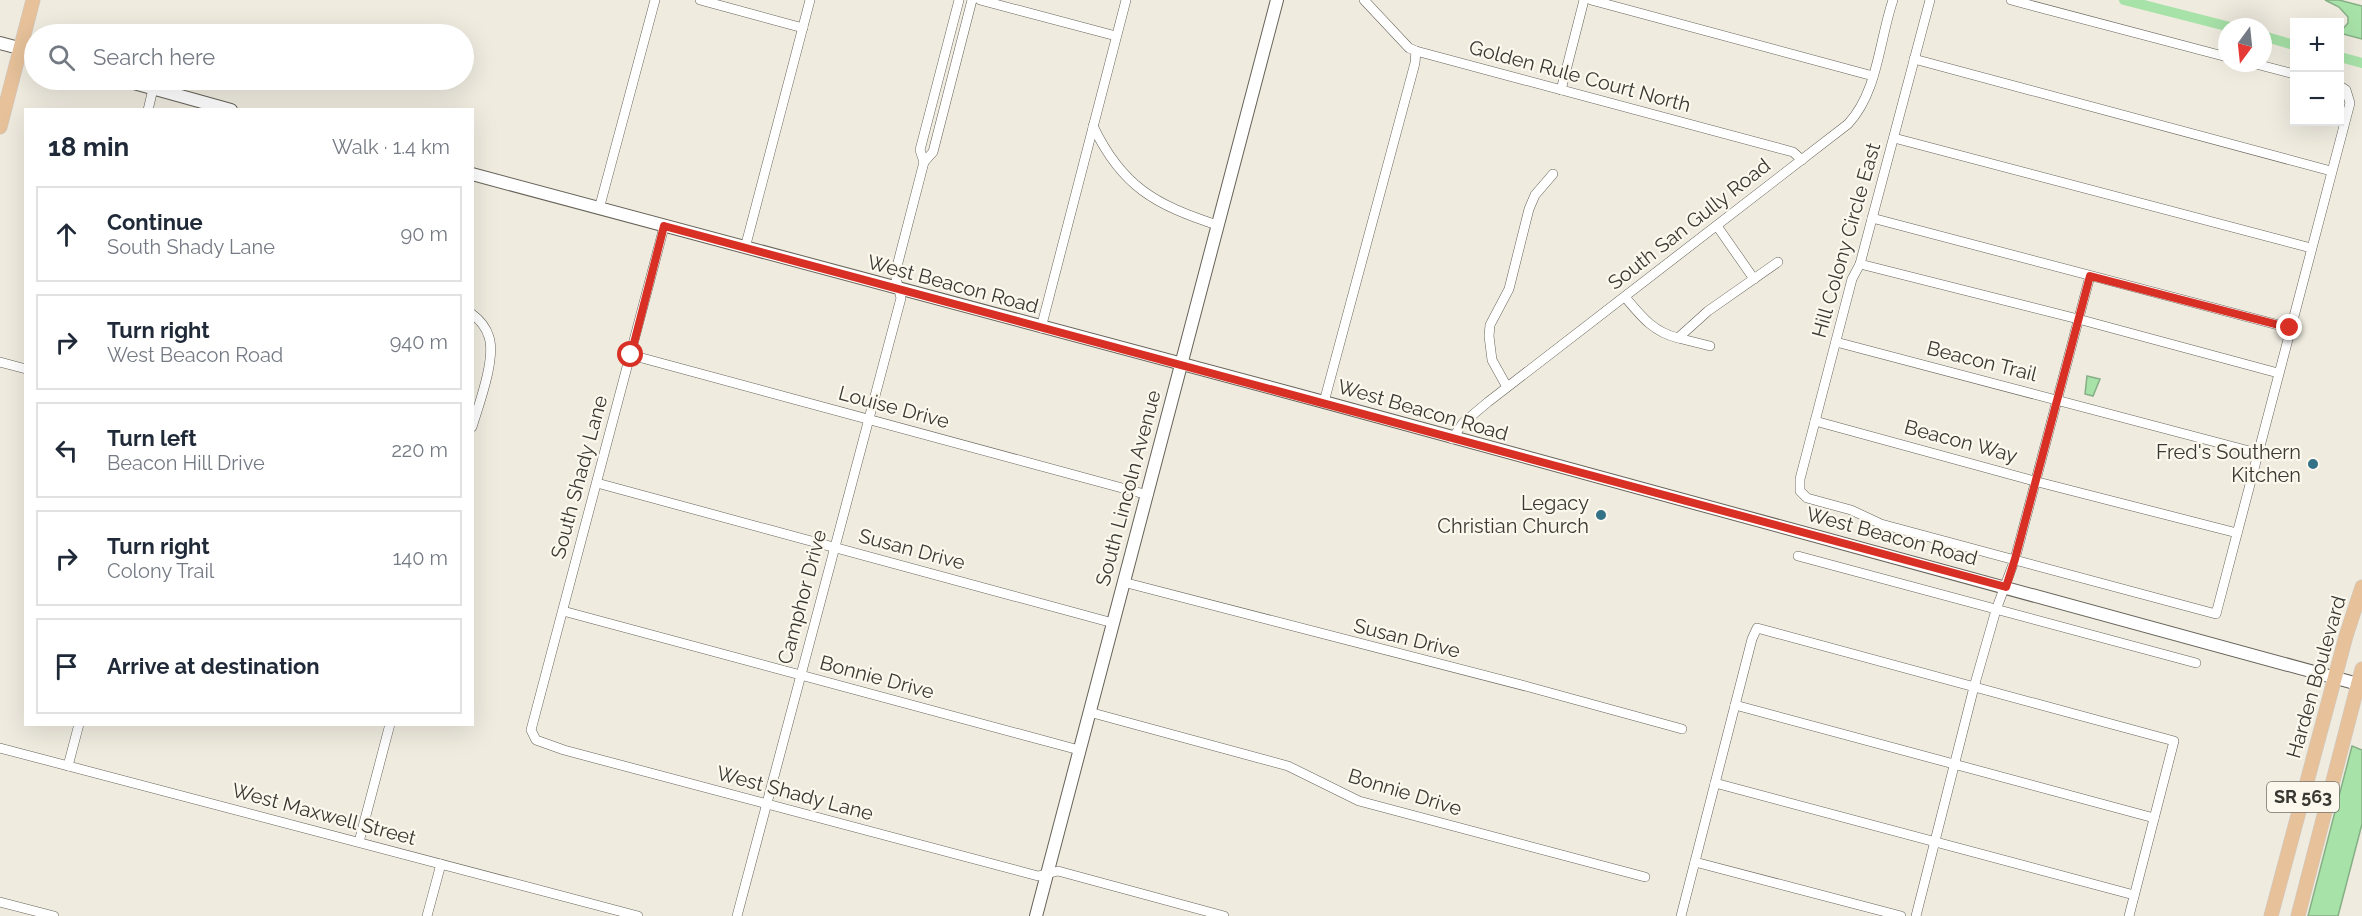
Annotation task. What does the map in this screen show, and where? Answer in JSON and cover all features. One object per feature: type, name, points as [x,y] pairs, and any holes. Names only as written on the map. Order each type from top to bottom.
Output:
[{"type":"main road","points":[[26,24],[33,0]]},
{"type":"main road","points":[[0,127],[24,33]]},
{"type":"main road","name":"Harden Boulevard","points":[[2271,916],[2335,677],[2362,587]]},
{"type":"main road","name":"SR 563","points":[[2298,916],[2360,684],[2362,669]]},
{"type":"street","points":[[599,209],[655,0]]},
{"type":"street","points":[[700,0],[803,28]]},
{"type":"street","points":[[746,248],[810,0]]},
{"type":"street","points":[[959,0],[920,150],[924,162],[933,152],[972,0]]},
{"type":"street","points":[[980,0],[1116,36]]},
{"type":"street","points":[[1041,328],[1126,0]]},
{"type":"street","name":"South Lincoln Avenue","points":[[1036,916],[1277,0]]},
{"type":"street","name":"Golden Rule Court North","points":[[1364,0],[1409,48],[1416,51],[1793,152],[1802,160]]},
{"type":"street","points":[[1561,90],[1584,0]]},
{"type":"street","points":[[1591,0],[1873,76]]},
{"type":"street","name":"South San Gully Road","points":[[1452,439],[1463,423],[1507,387],[1842,130],[1857,114],[1868,94],[1893,0]]},
{"type":"street","name":"Hill Colony Circle East","points":[[1930,0],[1860,264],[1852,279],[1800,479],[1800,491],[1807,498],[1851,510],[1881,524],[2015,559]]},
{"type":"street","points":[[2011,0],[2218,55]]},
{"type":"street","points":[[0,42],[24,49]]},
{"type":"street","points":[[1324,402],[1416,51]]},
{"type":"street","points":[[1914,59],[2331,171]]},
{"type":"street","points":[[2272,68],[2290,73]]},
{"type":"street","points":[[148,108],[153,90]]},
{"type":"street","points":[[157,90],[224,108]]},
{"type":"street","points":[[2344,90],[2348,93],[2350,103],[2344,124]]},
{"type":"street","points":[[1093,126],[1101,143],[1119,169],[1140,190],[1166,207],[1217,225]]},
{"type":"street","points":[[2015,559],[2215,614],[2344,126]]},
{"type":"street","points":[[1894,138],[2310,248]]},
{"type":"street","name":"Camphor Drive","points":[[737,916],[901,298],[895,274],[924,162]]},
{"type":"street","points":[[1507,387],[1492,360],[1489,336],[1491,325],[1509,289],[1529,209],[1535,195],[1553,174]]},
{"type":"street","name":"West Beacon Road","points":[[474,175],[1324,402],[1452,439],[2360,684]]},
{"type":"street","points":[[1872,218],[2290,328]]},
{"type":"street","name":"South Shady Lane","points":[[534,737],[531,730],[664,226]]},
{"type":"street","points":[[1717,226],[1754,279]]},
{"type":"street","points":[[1678,338],[1708,311],[1778,262]]},
{"type":"street","points":[[1860,264],[2078,319],[2278,374]]},
{"type":"street","points":[[1916,916],[1974,687],[1996,610],[2015,559],[2090,276]]},
{"type":"street","points":[[1625,297],[1646,323],[1668,335],[1710,346]]},
{"type":"street","points":[[474,316],[482,322],[488,334],[491,354],[474,419]]},
{"type":"street","name":"Beacon Trail","points":[[1836,342],[2257,453]]},
{"type":"street","name":"Louise Drive","points":[[631,355],[1148,495]]},
{"type":"street","points":[[0,362],[24,368]]},
{"type":"street","name":"Beacon Way","points":[[1815,421],[2034,481],[2237,533]]},
{"type":"street","name":"Susan Drive","points":[[597,483],[1113,623]]},
{"type":"street","points":[[1798,556],[2196,663]]},
{"type":"street","name":"Susan Drive","points":[[1123,582],[1682,729]]},
{"type":"street","name":"Bonnie Drive","points":[[563,611],[1079,750]]},
{"type":"street","points":[[1681,916],[1752,639],[1757,628],[2174,741],[2129,916]]},
{"type":"street","points":[[1735,705],[1954,762],[2154,818]]},
{"type":"street","name":"Bonnie Drive","points":[[1089,712],[1288,766],[1359,801],[1645,877]]},
{"type":"street","points":[[68,766],[78,726]]},
{"type":"street","points":[[359,842],[389,726]]},
{"type":"street","name":"West Shady Lane","points":[[534,737],[540,742],[564,750],[1038,876],[1058,871],[1207,914],[1224,916]]},
{"type":"street","name":"West Maxwell Street","points":[[0,748],[638,916]]},
{"type":"street","points":[[1715,783],[2134,895]]},
{"type":"street","points":[[1695,862],[1901,916]]},
{"type":"street","points":[[427,916],[441,864]]},
{"type":"street","points":[[0,902],[50,915]]},
{"type":"shaded area","points":[[2325,0],[2339,0],[2362,6],[2362,39],[2344,34],[2348,17],[2339,7]]},
{"type":"shaded area","points":[[2087,376],[2100,379],[2093,396],[2085,394]]},
{"type":"shaded area","points":[[2352,746],[2362,750],[2362,824],[2338,916],[2308,916]]},
{"type":"waterway","points":[[2124,0],[2218,24]]},
{"type":"waterway","points":[[2272,39],[2290,44]]},
{"type":"waterway","points":[[2344,58],[2362,63]]},
{"type":"place","name":"Fred's Southern Kitchen","points":[[2313,464]]},
{"type":"place","name":"Legacy Christian Church","points":[[1601,515]]},
{"type":"route","points":[[631,355],[664,226],[2006,587],[2090,276],[2290,328]]}]
